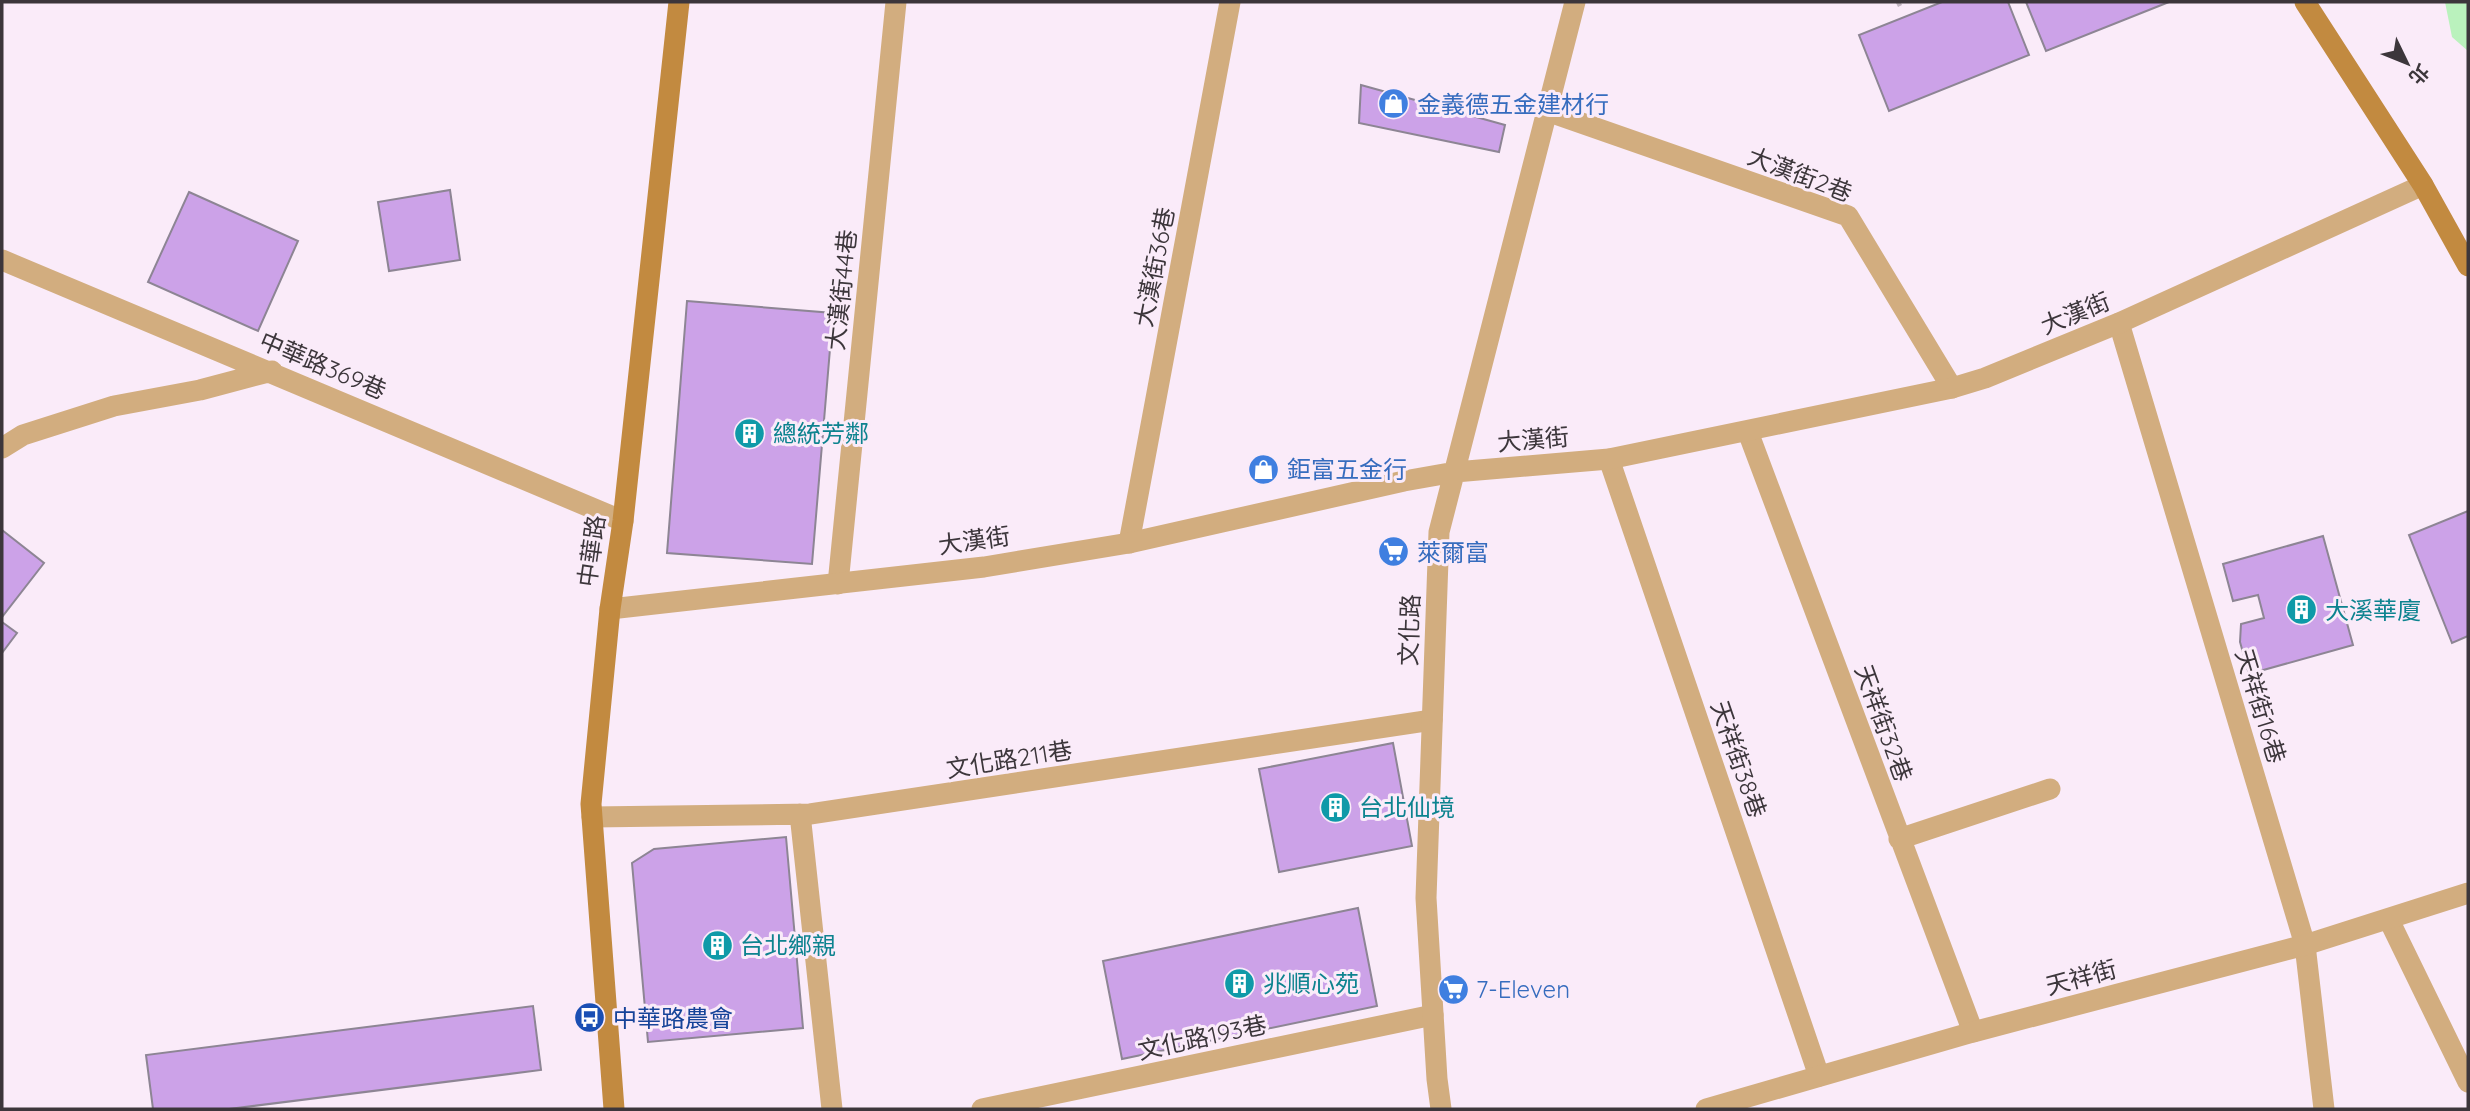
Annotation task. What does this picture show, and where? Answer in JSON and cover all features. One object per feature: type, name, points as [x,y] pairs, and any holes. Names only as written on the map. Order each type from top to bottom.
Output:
[{"type":"street","name":"中華路","points":[[614,1109],[591,804],[610,610],[623,521],[679,2]]},
{"type":"street","name":"大漢街44巷","points":[[838,584],[896,2]]},
{"type":"street","name":"大漢街36巷","points":[[1129,543],[1230,2]]},
{"type":"street","name":"文化路","points":[[1441,1109],[1426,898],[1439,532],[1575,2]]},
{"type":"street","points":[[2305,2],[2423,186],[2468,266]]},
{"type":"street","name":"大漢街2巷","points":[[1546,111],[1848,216],[1952,388]]},
{"type":"street","name":"大漢街","points":[[610,610],[984,567],[1129,543],[1404,481],[1455,472],[1609,459],[1952,388],[1985,378],[2119,323],[2423,186]]},
{"type":"street","name":"中華路369巷","points":[[2,260],[272,371],[623,521]]},
{"type":"street","name":"天祥街16巷","points":[[2119,323],[2305,946],[2324,1109]]},
{"type":"street","points":[[2,448],[23,435],[114,407],[200,390],[272,371]]},
{"type":"street","name":"天祥街32巷","points":[[1748,432],[1973,1032]]},
{"type":"street","name":"天祥街38巷","points":[[1609,459],[1819,1076]]},
{"type":"street","name":"文化路211巷","points":[[592,817],[800,814],[995,788],[1432,720]]},
{"type":"street","points":[[1899,839],[2050,789]]},
{"type":"street","points":[[800,814],[832,1109]]},
{"type":"street","name":"天祥街","points":[[1706,1109],[1973,1032],[2305,946],[2468,893]]},
{"type":"street","points":[[2389,920],[2468,1082]]},
{"type":"street","name":"文化路193巷","points":[[982,1109],[1433,1016]]},
{"type":"green space","points":[[2445,2],[2468,2],[2468,51],[2452,37]]},
{"type":"building","points":[[1942,2],[2008,2],[2029,55],[1889,111],[1859,35]]},
{"type":"building","points":[[2026,2],[2169,2],[2046,51]]},
{"type":"building","name":"金義德五金建材行","points":[[1361,85],[1505,125],[1499,152],[1359,123]]},
{"type":"building","points":[[450,190],[460,260],[389,271],[378,202]]},
{"type":"building","points":[[189,192],[298,241],[258,331],[148,282]]},
{"type":"building","name":"總統芳鄰","points":[[687,301],[833,313],[812,564],[667,553]]},
{"type":"building","points":[[2468,511],[2468,636],[2452,643],[2409,535]]},
{"type":"building","points":[[2,530],[44,563],[2,617]]},
{"type":"building","name":"大溪華廈","points":[[2323,536],[2353,645],[2249,674],[2240,642],[2241,624],[2264,618],[2258,595],[2233,601],[2223,564]]},
{"type":"building","points":[[2,622],[17,633],[2,653]]},
{"type":"building","name":"台北仙境","points":[[1393,743],[1412,846],[1279,872],[1259,769]]},
{"type":"building","name":"台北鄉親","points":[[786,837],[803,1028],[648,1042],[632,863],[654,849]]},
{"type":"building","name":"兆順心苑","points":[[1358,908],[1377,1006],[1122,1059],[1103,961]]},
{"type":"building","points":[[533,1006],[541,1070],[229,1109],[153,1109],[146,1055]]},
{"type":"place","name":"金義德五金建材行","points":[[1394,104]]},
{"type":"place","name":"總統芳鄰","points":[[750,433]]},
{"type":"place","name":"鉅富五金行","points":[[1264,469]]},
{"type":"place","name":"萊爾富","points":[[1394,552]]},
{"type":"place","name":"大溪華廈","points":[[2302,610]]},
{"type":"place","name":"台北仙境","points":[[1336,807]]},
{"type":"place","name":"台北鄉親","points":[[717,945]]},
{"type":"place","name":"兆順心苑","points":[[1240,983]]},
{"type":"place","name":"7-Eleven","points":[[1453,989]]},
{"type":"place","name":"中華路農會","points":[[590,1018]]}]
